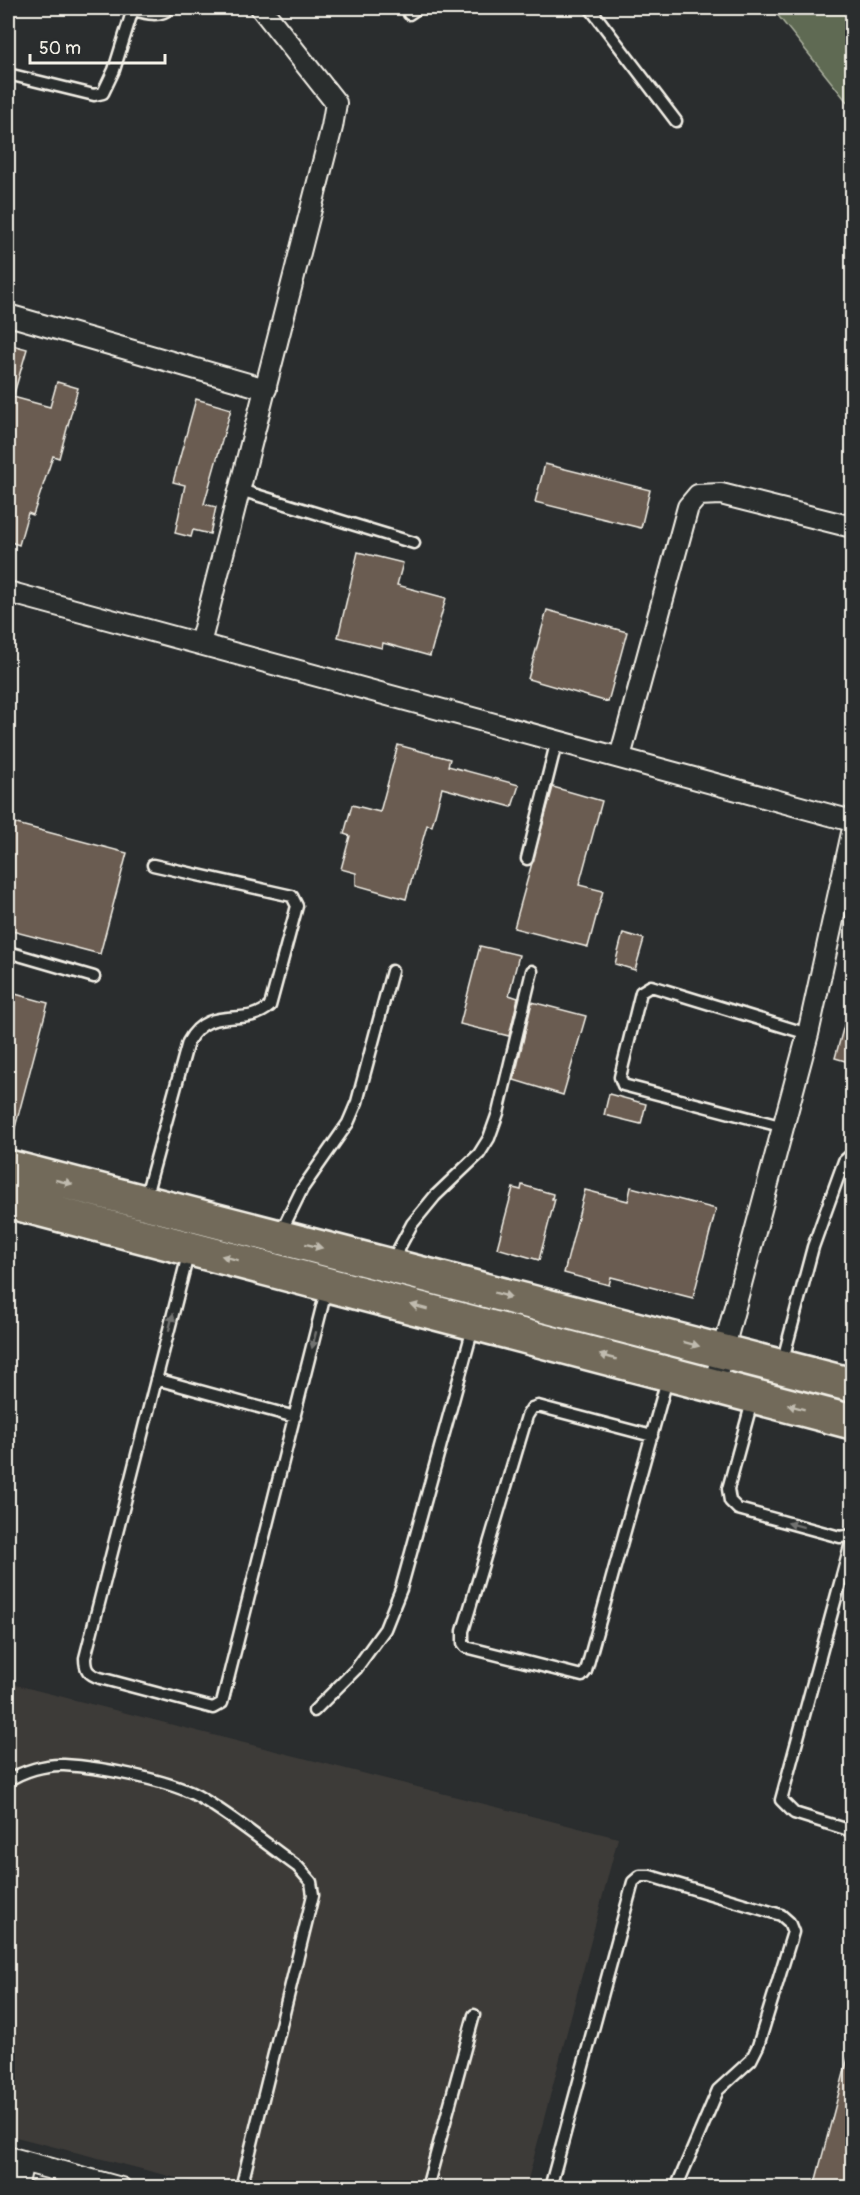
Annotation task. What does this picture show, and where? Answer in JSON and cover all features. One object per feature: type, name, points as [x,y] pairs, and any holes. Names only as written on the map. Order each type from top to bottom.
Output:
[{"type":"highway","points":[[8,1167],[852,1385]]},
{"type":"highway","points":[[8,1201],[714,1384],[852,1422]]},
{"type":"street","points":[[200,644],[266,389],[336,103],[261,8]]},
{"type":"street","points":[[8,315],[266,389]]},
{"type":"street","points":[[620,757],[688,507],[698,495],[721,494],[852,528]]},
{"type":"street","points":[[8,592],[852,821]]},
{"type":"street","points":[[714,1384],[808,1034],[852,833]]},
{"type":"street","points":[[16,2187],[15,2159],[121,2187]]},
{"type":"lane","points":[[8,74],[94,95],[103,93],[109,86],[130,8],[155,14],[164,13],[170,8]]},
{"type":"lane","points":[[590,8],[676,120]]},
{"type":"lane","points":[[240,490],[414,543]]},
{"type":"lane","points":[[527,859],[556,740]]},
{"type":"lane","points":[[144,1202],[188,1042],[195,1028],[203,1022],[259,1013],[270,1006],[297,906],[292,896],[153,865]]},
{"type":"lane","points":[[8,952],[94,977]]},
{"type":"lane","points":[[278,1237],[302,1189],[348,1123],[357,1102],[392,971]]},
{"type":"lane","points":[[389,1265],[412,1224],[435,1197],[479,1154],[489,1138],[532,971]]},
{"type":"lane","points":[[783,1127],[623,1084],[620,1077],[641,992],[651,986],[808,1034]]},
{"type":"lane","points":[[781,1367],[813,1247],[844,1161],[852,1154]]},
{"type":"lane","points":[[190,1248],[85,1658],[85,1668],[90,1674],[100,1678],[213,1708],[222,1703],[328,1284]]},
{"type":"lane","points":[[314,1711],[356,1669],[379,1637],[401,1589],[474,1322]]},
{"type":"lane","points":[[652,1436],[538,1406],[532,1408],[527,1416],[463,1631],[463,1643],[466,1647],[582,1676],[652,1436],[669,1373]]},
{"type":"lane","points":[[156,1379],[295,1416]]},
{"type":"lane","points":[[754,1395],[728,1489],[730,1501],[738,1509],[840,1537],[852,1537],[781,1792],[785,1807],[794,1813],[852,1832]]},
{"type":"lane","points":[[8,1781],[19,1773],[62,1764],[158,1780],[179,1787],[201,1797],[298,1867],[311,1882],[313,1895],[241,2187]]},
{"type":"lane","points":[[550,2187],[633,1882],[640,1876],[650,1876],[781,1915],[789,1922],[793,1932],[759,2046],[751,2060],[718,2090],[676,2187]]},
{"type":"lane","points":[[427,2187],[474,2015]]},
{"type":"shaded area","points":[[8,1683],[618,1838],[526,2187],[212,2187],[8,2135]]},
{"type":"green space","points":[[772,8],[852,8],[852,108]]},
{"type":"building","points":[[8,344],[27,349],[13,397],[50,407],[57,382],[78,388],[59,458],[53,456],[33,515],[28,513],[19,545],[8,541]]},
{"type":"building","points":[[196,399],[231,409],[204,504],[216,507],[210,534],[193,530],[191,537],[175,533],[185,485],[173,482]]},
{"type":"building","points":[[545,464],[650,490],[641,528],[535,502]]},
{"type":"building","points":[[358,552],[403,563],[397,585],[446,598],[430,656],[383,643],[382,648],[338,637]]},
{"type":"building","points":[[547,610],[627,632],[608,702],[528,679]]},
{"type":"building","points":[[398,745],[450,759],[448,766],[519,785],[512,807],[442,788],[432,826],[427,825],[406,899],[356,885],[356,873],[341,869],[350,836],[344,834],[352,805],[380,812]]},
{"type":"building","points":[[553,787],[602,801],[579,885],[603,891],[588,947],[514,928]]},
{"type":"building","points":[[13,823],[127,853],[100,954],[8,930],[8,842]]},
{"type":"building","points":[[623,933],[644,939],[635,970],[615,964]]},
{"type":"building","points":[[480,946],[519,955],[509,995],[518,998],[509,1036],[460,1024]]},
{"type":"building","points":[[8,992],[48,1003],[12,1139],[8,1139]]},
{"type":"building","points":[[532,1002],[586,1016],[563,1095],[514,1080]]},
{"type":"building","points":[[848,1011],[852,1012],[852,1063],[835,1058]]},
{"type":"building","points":[[609,1094],[646,1104],[641,1124],[604,1115]]},
{"type":"building","points":[[522,1185],[553,1194],[552,1199],[555,1199],[539,1260],[497,1248],[513,1188],[521,1190]]},
{"type":"building","points":[[631,1187],[716,1209],[693,1298],[611,1277],[609,1285],[564,1273],[585,1190],[628,1201]]},
{"type":"building","points":[[848,2058],[852,2058],[852,2187],[814,2187]]}]
